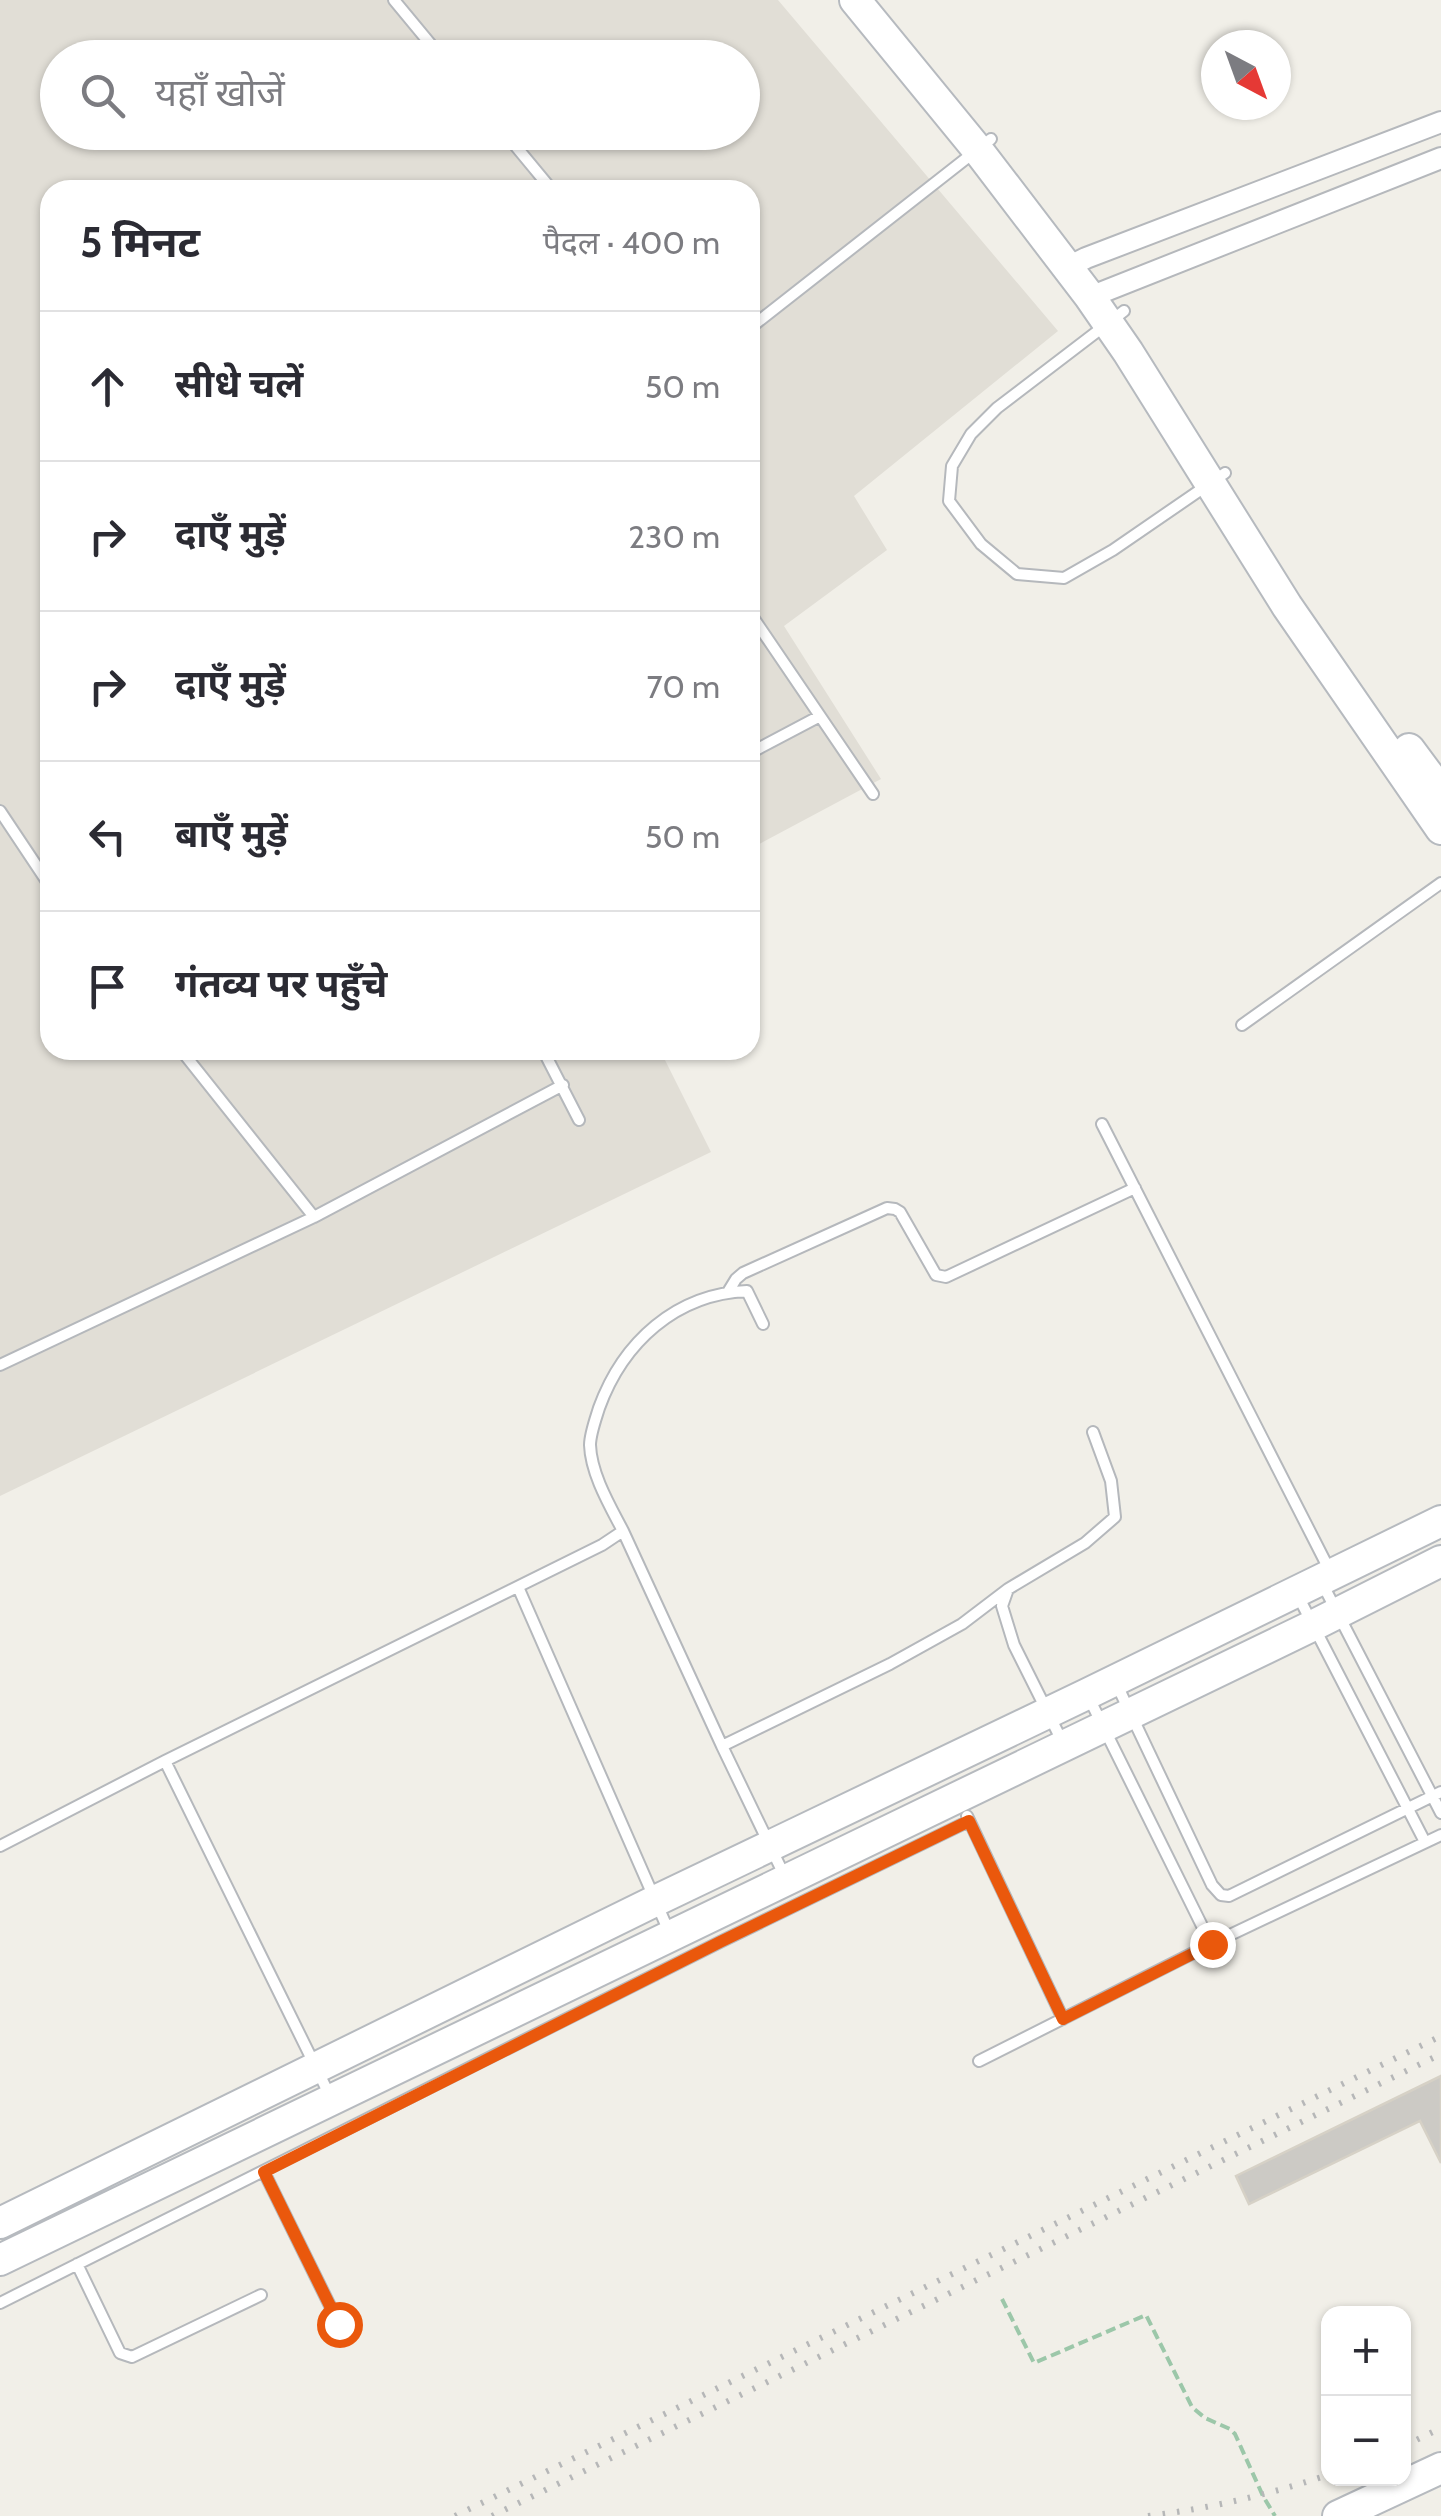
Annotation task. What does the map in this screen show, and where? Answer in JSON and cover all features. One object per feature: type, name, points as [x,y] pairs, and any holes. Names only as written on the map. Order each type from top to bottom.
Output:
[{"type":"street","points":[[855,0],[984,144]]},
{"type":"street","points":[[881,0],[984,144],[1108,305],[1217,478],[1441,792]]},
{"type":"street","points":[[1077,263],[1441,122]]},
{"type":"street","points":[[1108,305],[1441,158]]},
{"type":"street","points":[[1217,478],[1287,606],[1441,830]]},
{"type":"street","points":[[0,2223],[1441,1520]]},
{"type":"street","points":[[0,2260],[786,1880],[963,1809],[1064,1746],[1441,1560]]},
{"type":"street","points":[[36,2205],[50,2236]]},
{"type":"street","points":[[1338,2516],[1441,2468]]},
{"type":"lane","points":[[394,0],[427,40]]},
{"type":"lane","points":[[760,320],[984,144]]},
{"type":"lane","points":[[519,150],[544,180]]},
{"type":"lane","points":[[1108,305],[971,434],[952,466],[949,501],[981,544],[1017,574],[1064,578],[1217,478]]},
{"type":"lane","points":[[760,628],[873,794]]},
{"type":"lane","points":[[760,749],[820,716]]},
{"type":"lane","points":[[0,811],[40,871]]},
{"type":"lane","points":[[1242,1025],[1441,882]]},
{"type":"lane","points":[[189,1060],[314,1216]]},
{"type":"lane","points":[[549,1060],[579,1120]]},
{"type":"lane","points":[[0,1366],[314,1216],[563,1085]]},
{"type":"lane","points":[[1102,1124],[1316,1582],[1326,1619],[1425,1842]]},
{"type":"lane","points":[[728,1292],[744,1273],[886,1208],[900,1212],[936,1275],[946,1277],[1135,1188]]},
{"type":"lane","points":[[763,1324],[747,1292],[722,1292],[669,1314],[636,1342],[608,1385],[590,1444],[600,1486],[786,1880]]},
{"type":"lane","points":[[722,1746],[962,1624],[1008,1589],[1085,1543],[1115,1518],[1111,1480],[1093,1432]]},
{"type":"lane","points":[[0,1846],[164,1760],[602,1546],[623,1532]]},
{"type":"lane","points":[[1316,1582],[1326,1619],[1436,1794],[1441,1813]]},
{"type":"lane","points":[[518,1587],[670,1936]]},
{"type":"lane","points":[[1008,1589],[1002,1606],[1004,1618],[1064,1746]]},
{"type":"lane","points":[[1115,1681],[1117,1720],[1212,1944]]},
{"type":"lane","points":[[1087,1694],[1117,1720],[1221,1896],[1228,1896],[1436,1794]]},
{"type":"lane","points":[[164,1760],[332,2100]]},
{"type":"lane","points":[[0,2302],[720,1942],[963,1809],[1063,2019]]},
{"type":"lane","points":[[980,2062],[1212,1944],[1441,1835]]},
{"type":"lane","points":[[264,2172],[339,2324]]},
{"type":"lane","points":[[78,2264],[120,2353],[126,2357],[132,2358],[260,2296]]},
{"type":"path","points":[[1002,2299],[1034,2363],[1146,2315],[1192,2407],[1205,2418],[1230,2429],[1240,2442],[1275,2516]]},
{"type":"shaded area","points":[[0,0],[778,0],[1058,331],[854,496],[887,550],[784,626],[881,779],[760,844],[760,180],[40,180],[40,1060],[665,1060],[711,1152],[0,1496]]},
{"type":"building","points":[[1441,2076],[1441,2163],[1420,2121],[1249,2204],[1236,2176]]},
{"type":"railway","points":[[455,2516],[1441,2036]]},
{"type":"railway","points":[[492,2516],[1441,2054]]},
{"type":"railway","points":[[1411,2443],[1441,2428]]},
{"type":"railway","points":[[1148,2516],[1239,2500],[1321,2477]]},
{"type":"route","points":[[339,2324],[264,2172],[969,1821],[1063,2019],[1212,1944]]}]
